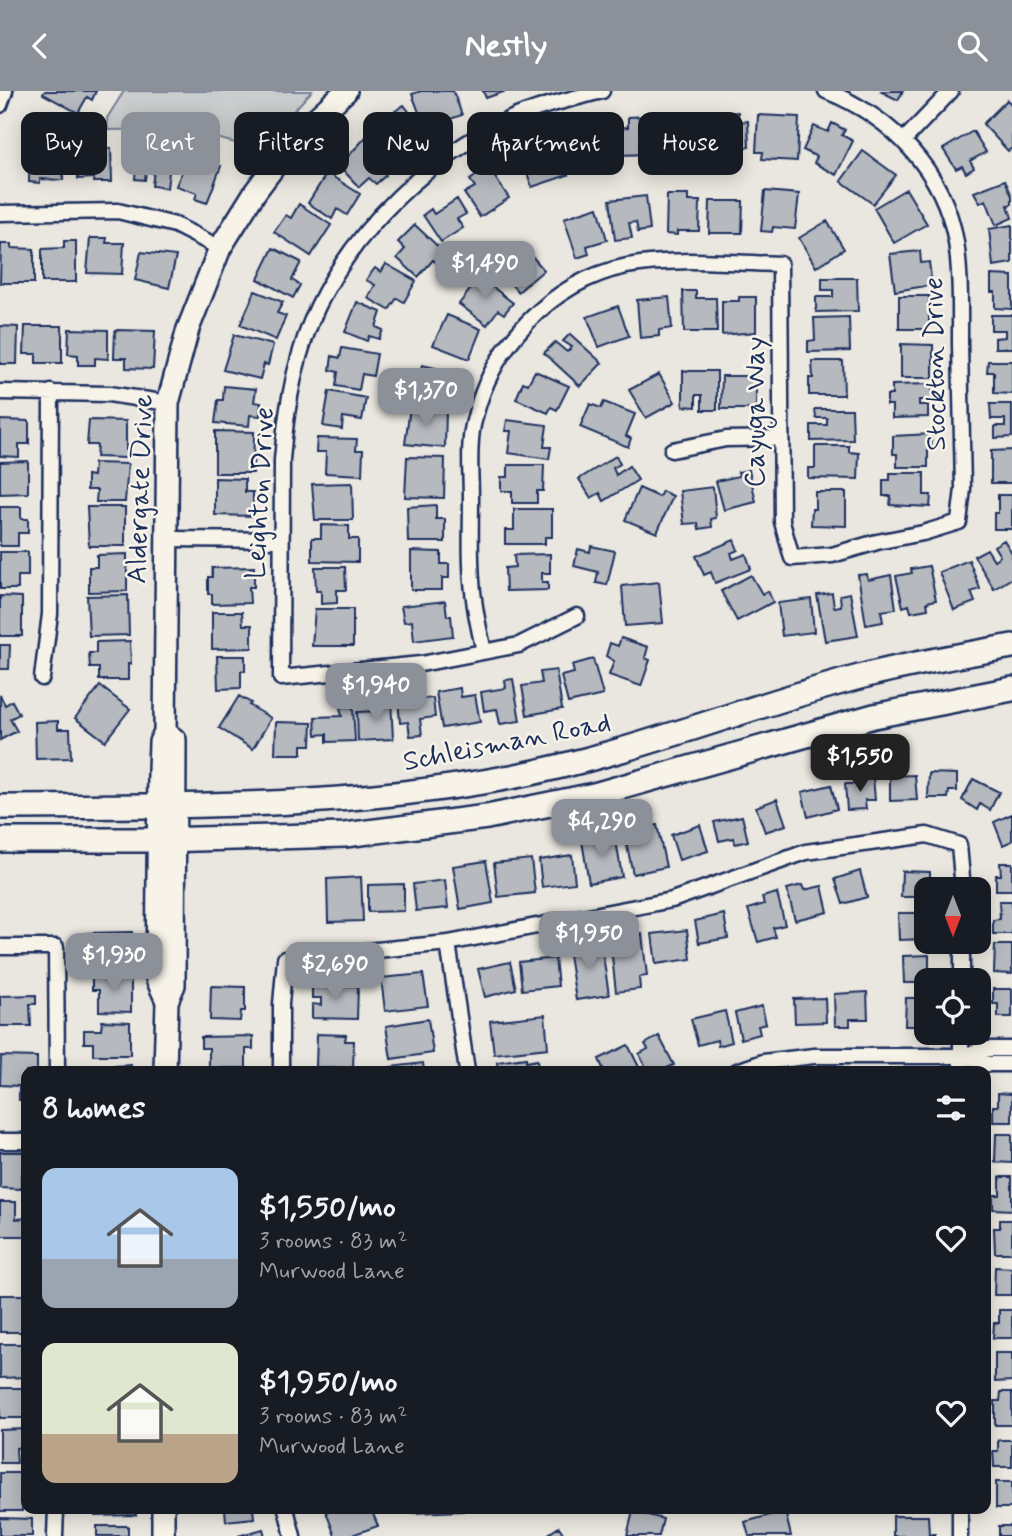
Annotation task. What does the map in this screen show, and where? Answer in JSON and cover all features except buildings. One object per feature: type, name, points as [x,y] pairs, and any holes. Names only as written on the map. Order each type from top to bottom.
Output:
[{"type":"main road","name":"Schleisman Road","points":[[0,807],[328,801],[455,787],[513,777],[649,744],[867,675],[1012,646]]},
{"type":"main road","points":[[0,840],[167,840],[345,835],[487,817],[620,788],[850,722],[1012,689]]},
{"type":"street","points":[[0,105],[5,91]]},
{"type":"street","name":"Aldergate Drive","points":[[165,1066],[167,1001],[174,985],[167,806],[175,740],[165,732],[168,403],[188,329],[220,248],[255,192],[284,153],[311,123],[346,91]]},
{"type":"street","name":"Leighton Drive","points":[[484,651],[421,664],[281,678],[282,460],[292,382],[318,306],[341,266],[370,228],[402,194],[436,165],[474,139],[511,119],[602,91]]},
{"type":"street","name":"Stockton Drive","points":[[792,558],[832,555],[959,523],[963,489],[959,274],[956,242],[949,213],[938,186],[904,140],[860,107],[827,91]]},
{"type":"street","points":[[904,140],[951,91]]},
{"type":"street","points":[[0,213],[118,211],[175,225],[220,248]]},
{"type":"street","name":"Cayuga Way","points":[[484,651],[472,575],[470,463],[473,426],[483,392],[499,359],[539,310],[593,277],[624,267],[651,262],[780,264],[782,523],[792,558]]},
{"type":"street","points":[[43,678],[50,614],[51,392]]},
{"type":"street","points":[[0,393],[109,394],[168,403]]},
{"type":"street","points":[[672,450],[726,439],[780,438]]},
{"type":"street","points":[[165,539],[281,540]]},
{"type":"street","points":[[484,651],[519,645],[577,616]]},
{"type":"street","points":[[281,1066],[281,1004],[285,960],[448,943],[672,900],[806,852],[927,835],[958,845],[962,877]]},
{"type":"street","points":[[448,943],[466,1066]]},
{"type":"street","points":[[0,947],[56,947],[57,1066]]},
{"type":"street","points":[[961,1045],[961,1066]]},
{"type":"street","points":[[751,1066],[763,1062],[814,1056],[961,1056],[986,1049],[1012,1049]]},
{"type":"street","points":[[961,1056],[988,1064],[1012,1064]]},
{"type":"street","points":[[0,1141],[21,1141]]},
{"type":"street","points":[[55,1514],[55,1536]]},
{"type":"street","points":[[163,1514],[163,1536]]},
{"type":"street","points":[[287,1514],[293,1536]]},
{"type":"street","points":[[960,1514],[960,1536]]},
{"type":"shaded area","points":[[124,91],[312,91],[292,112],[234,112],[234,143],[220,139],[220,112],[121,112],[121,130],[108,130],[107,118]]}]
